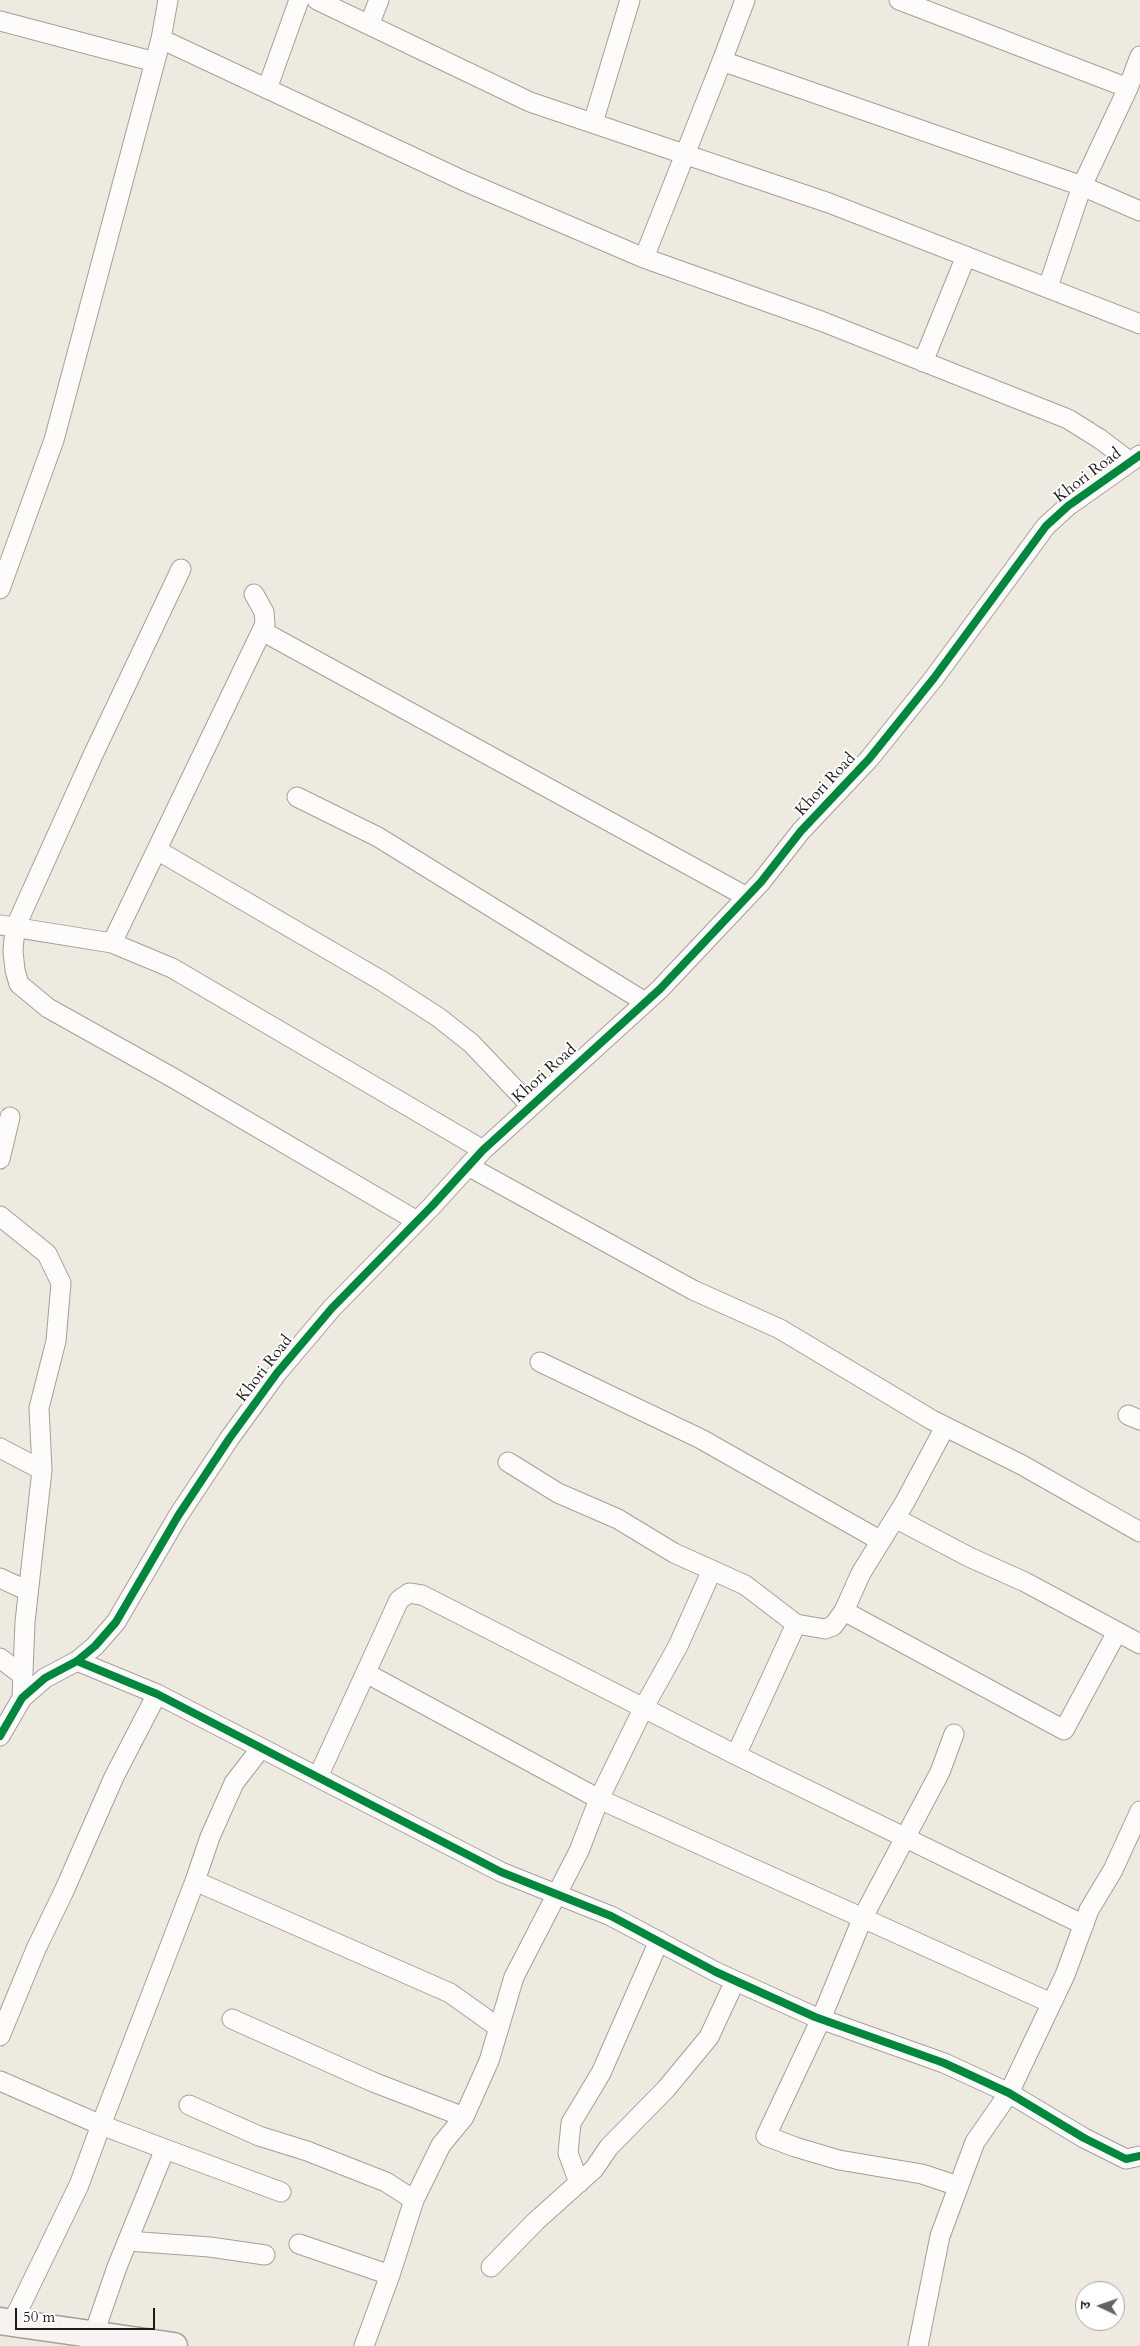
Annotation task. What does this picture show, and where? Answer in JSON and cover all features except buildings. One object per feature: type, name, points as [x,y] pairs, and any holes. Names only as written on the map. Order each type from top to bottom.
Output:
[{"type":"street","points":[[0,589],[54,440],[161,39],[168,0]]},
{"type":"street","points":[[266,90],[299,0]]},
{"type":"street","points":[[317,0],[530,102],[829,203],[1140,324]]},
{"type":"street","points":[[368,25],[379,0]]},
{"type":"street","points":[[593,123],[630,0]]},
{"type":"street","points":[[644,258],[745,0]]},
{"type":"street","points":[[899,0],[1128,88]]},
{"type":"street","points":[[0,21],[155,62]]},
{"type":"street","points":[[161,39],[266,90],[464,181],[644,258],[821,321],[1068,419],[1134,458]]},
{"type":"street","points":[[1048,287],[1082,186],[1128,88],[1140,56]]},
{"type":"street","points":[[722,61],[1082,186],[1140,211]]},
{"type":"street","points":[[923,362],[966,256]]},
{"type":"street","name":"Khori Road","points":[[0,1736],[22,1698],[45,1678],[76,1661],[95,1646],[116,1622],[178,1516],[277,1373],[332,1308],[483,1150],[646,1002],[747,897],[801,831],[869,759],[934,678],[1046,526],[1068,506],[1134,458]]},
{"type":"street","points":[[181,569],[93,755],[8,926],[13,951],[14,970],[19,984],[48,1008],[175,1079],[417,1221]]},
{"type":"street","points":[[112,943],[265,624],[264,612],[254,594]]},
{"type":"street","points":[[262,631],[747,897]]},
{"type":"street","points":[[297,797],[378,837],[646,1002]]},
{"type":"street","points":[[157,850],[382,981],[438,1017],[471,1043],[530,1106]]},
{"type":"street","points":[[8,926],[112,943],[172,968],[483,1150]]},
{"type":"street","points":[[0,1159],[10,1117]]},
{"type":"street","points":[[468,1166],[693,1290],[780,1329],[945,1427],[1022,1465],[1140,1532]]},
{"type":"street","points":[[0,1216],[47,1254],[61,1282],[56,1341],[39,1408],[42,1470],[28,1591],[22,1698]]},
{"type":"street","points":[[540,1362],[702,1439],[881,1541]]},
{"type":"street","points":[[508,1462],[558,1493],[618,1519],[674,1553],[745,1585],[796,1624],[825,1629],[833,1626],[844,1611],[861,1573],[895,1518],[945,1427]]},
{"type":"street","points":[[0,1448],[42,1470]]},
{"type":"street","points":[[895,1518],[969,1557],[1025,1582],[1140,1644]]},
{"type":"street","points":[[364,2346],[390,2275],[414,2200],[441,2145],[464,2117],[490,2062],[514,1977],[579,1851],[599,1799],[644,1707],[678,1646],[712,1570]]},
{"type":"street","points":[[0,1578],[28,1591]]},
{"type":"street","points":[[318,1778],[399,1600],[409,1593],[422,1596],[736,1755],[1084,1925]]},
{"type":"street","points":[[844,1611],[1064,1730],[1116,1632]]},
{"type":"street","points":[[736,1755],[796,1624]]},
{"type":"street","points":[[0,1658],[22,1675]]},
{"type":"street","points":[[76,1661],[157,1694],[501,1872],[611,1916],[736,1981],[821,2019],[944,2064],[1009,2094],[1126,2160],[1140,2156]]},
{"type":"street","points":[[366,1673],[599,1799],[1051,2003]]},
{"type":"street","points":[[0,2036],[36,1949],[64,1892],[114,1777],[157,1694]]},
{"type":"street","points":[[954,1734],[940,1772],[863,1917],[821,2019],[766,2136],[839,2160],[922,2174],[958,2186]]},
{"type":"street","points":[[174,2346],[92,2340],[6,2322],[79,2185],[210,1837],[234,1783],[261,1748]]},
{"type":"street","points":[[918,2346],[940,2236],[975,2142],[1009,2094],[1065,1975],[1090,1910],[1113,1870],[1140,1811]]},
{"type":"street","points":[[195,1881],[450,1993],[499,2028]]},
{"type":"street","points":[[579,2183],[568,2153],[571,2123],[601,2073],[659,1941]]},
{"type":"street","points":[[491,2267],[536,2221],[594,2169],[609,2147],[666,2089],[708,2037],[736,1981]]},
{"type":"street","points":[[232,2019],[316,2058],[464,2117]]},
{"type":"street","points":[[0,2081],[101,2124],[281,2192]]},
{"type":"street","points":[[189,2105],[259,2136],[307,2151],[386,2182],[414,2200]]},
{"type":"street","points":[[92,2340],[128,2241],[166,2149]]},
{"type":"street","points":[[128,2241],[210,2247],[265,2255]]},
{"type":"street","points":[[299,2244],[390,2275]]},
{"type":"cycle path","points":[[0,1736],[22,1698],[45,1678],[77,1661],[95,1646],[116,1622],[178,1516],[229,1439],[277,1373],[332,1308],[432,1206],[483,1150],[660,989],[761,882],[801,831],[869,759],[934,678],[1046,526],[1068,506],[1140,455]]},
{"type":"cycle path","points":[[77,1661],[157,1694],[501,1872],[611,1916],[716,1972],[815,2017],[944,2063],[1009,2093],[1084,2138],[1126,2159],[1140,2156]]}]
